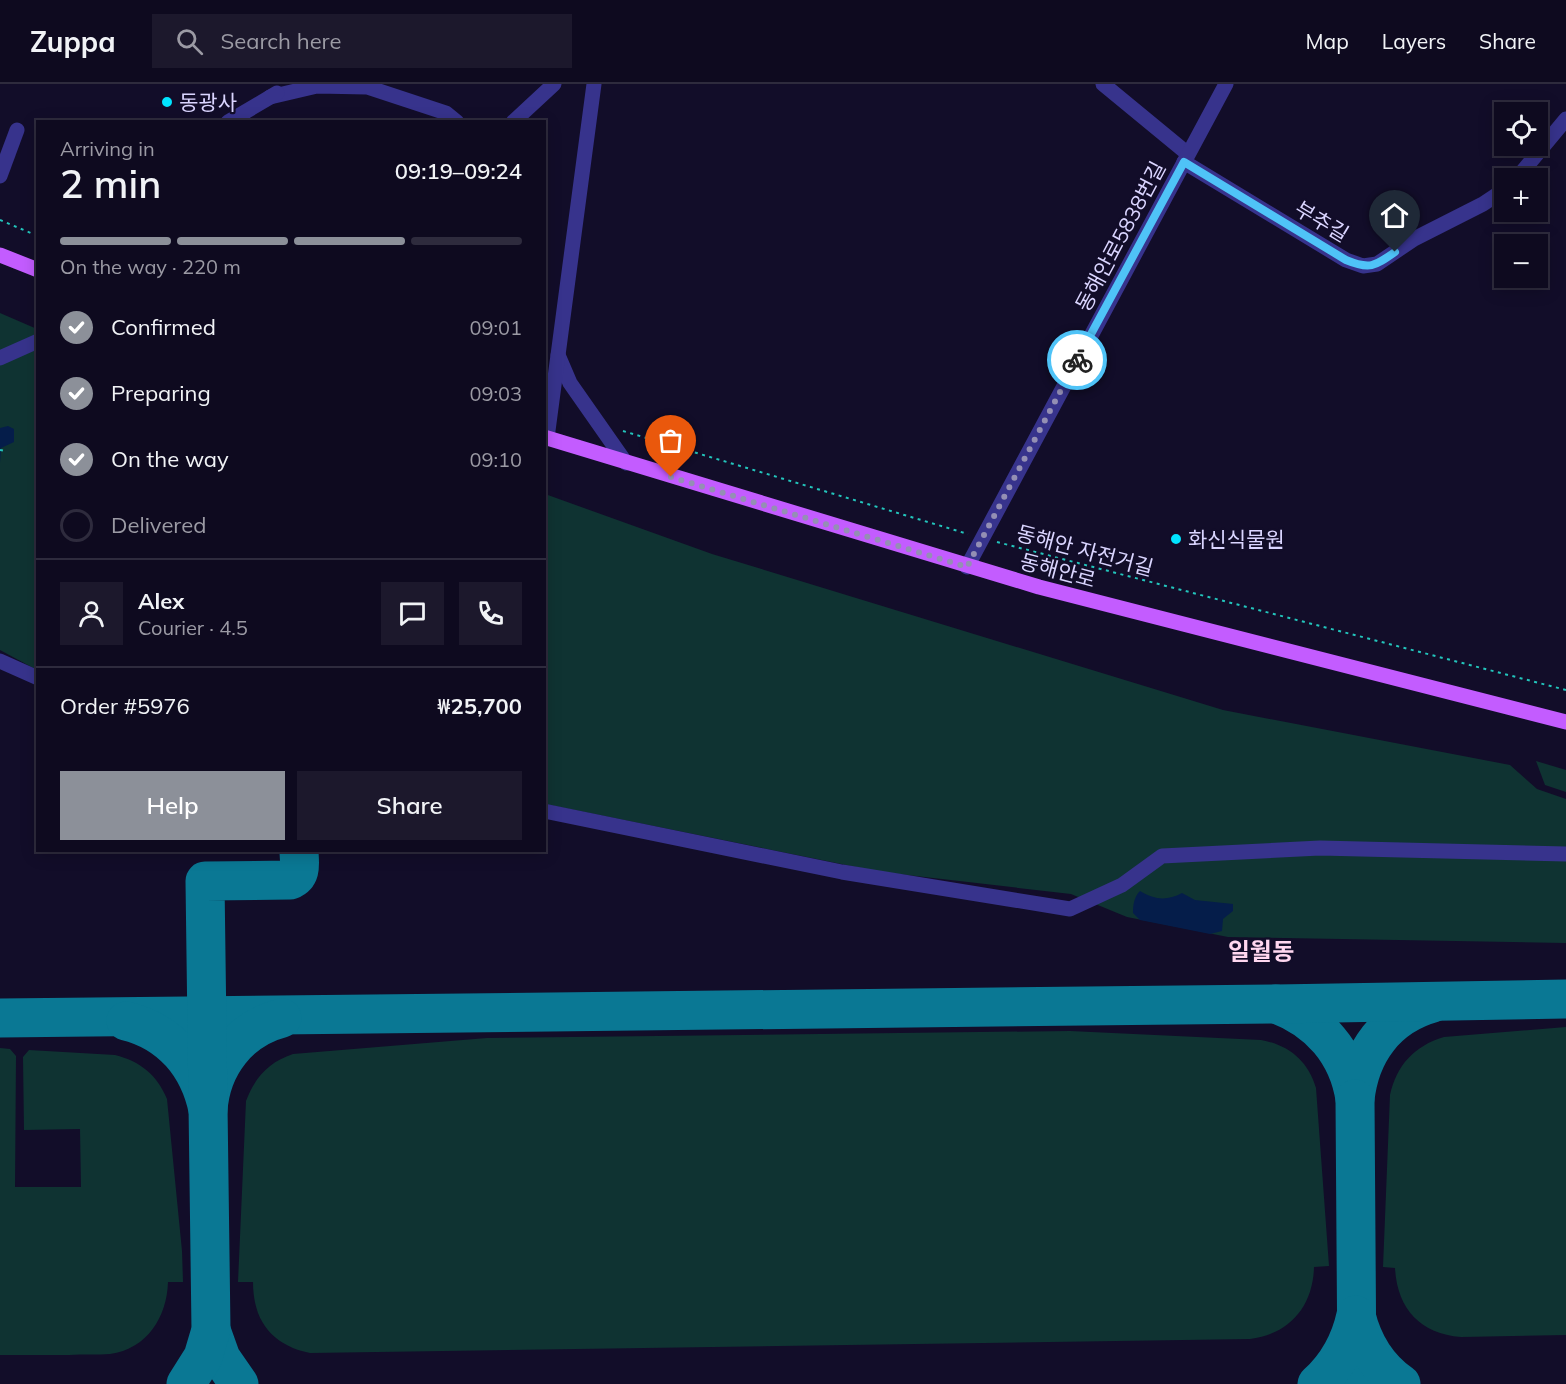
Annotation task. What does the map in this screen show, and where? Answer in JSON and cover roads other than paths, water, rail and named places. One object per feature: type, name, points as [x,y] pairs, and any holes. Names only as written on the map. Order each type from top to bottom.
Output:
[{"type":"main road","points":[[0,255],[36,269]]},
{"type":"main road","name":"동해안로","points":[[546,438],[967,567],[1129,611],[1566,722]]},
{"type":"street","points":[[231,120],[294,84]]},
{"type":"street","points":[[515,120],[554,84]]},
{"type":"street","points":[[546,432],[594,84]]},
{"type":"street","name":"부추길","points":[[1103,84],[1186,158],[1346,260],[1363,266],[1377,264],[1414,238],[1494,197]]},
{"type":"street","name":"동해안로5838번길","points":[[967,567],[1226,84]]},
{"type":"street","points":[[270,97],[317,85],[367,87],[446,113],[455,120]]},
{"type":"street","points":[[1524,168],[1566,119]]},
{"type":"street","points":[[0,176],[17,130]]},
{"type":"street","points":[[0,358],[36,342]]},
{"type":"street","points":[[546,371],[558,355]]},
{"type":"street","points":[[558,355],[570,383],[626,463]]},
{"type":"street","points":[[0,661],[36,677]]},
{"type":"street","points":[[546,811],[842,872],[1070,909],[1122,885],[1162,856],[1320,848],[1566,854]]},
{"type":"water","points":[[8,426],[14,429],[14,442],[1,448],[0,463],[0,428]]},
{"type":"water","points":[[1140,891],[1161,898],[1182,893],[1195,900],[1233,904],[1233,911],[1223,919],[1222,931],[1210,934],[1140,920],[1133,913],[1134,901]]},
{"type":"place","name":"동광사","points":[[167,102]]},
{"type":"place","name":"화신식물원","points":[[1176,539]]},
{"type":"district","name":"일월동","points":[[1261,951]]}]
